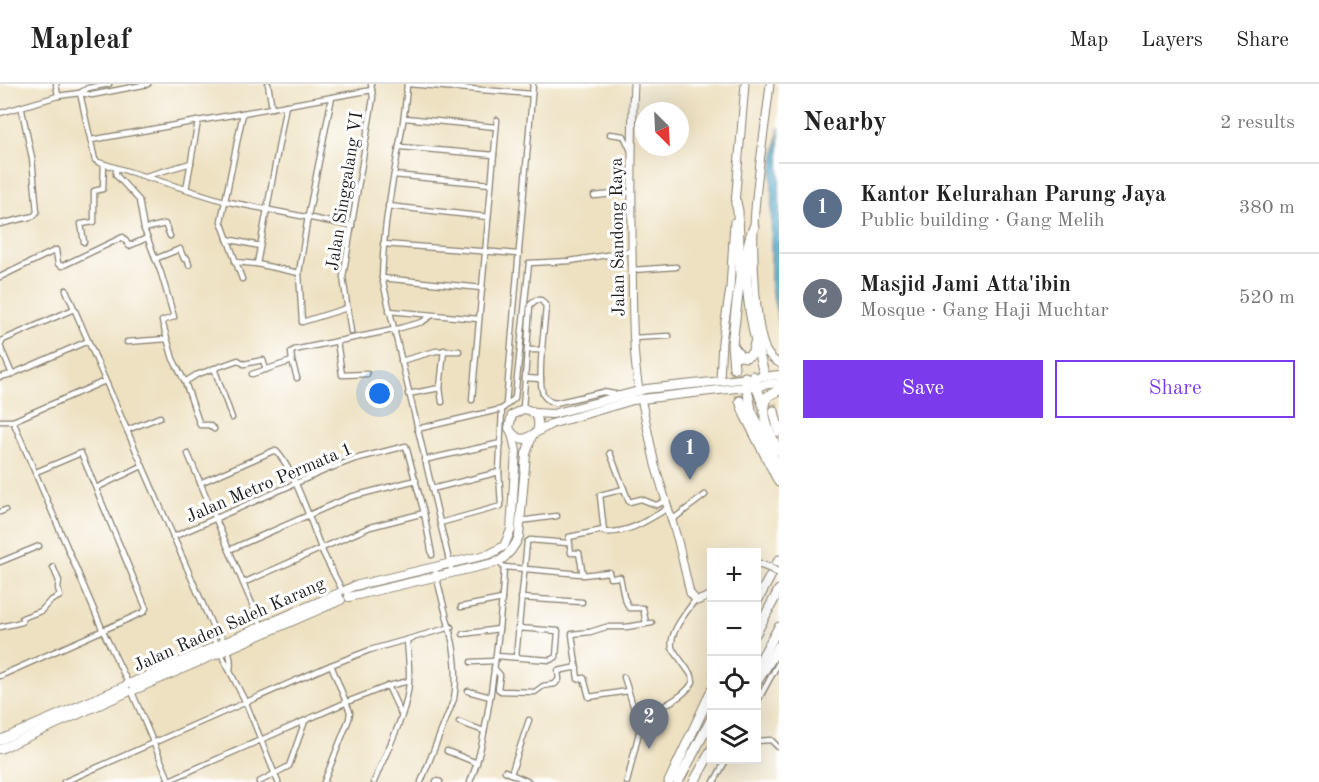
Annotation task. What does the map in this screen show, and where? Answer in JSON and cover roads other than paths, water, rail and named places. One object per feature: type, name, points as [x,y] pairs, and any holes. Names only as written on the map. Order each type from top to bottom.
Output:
[{"type":"highway","points":[[734,368],[732,344],[740,277],[736,202]]},
{"type":"highway","points":[[754,227],[746,251],[750,313],[755,342],[764,370]]},
{"type":"highway","points":[[732,344],[740,356],[746,357],[752,354],[755,342]]},
{"type":"highway","points":[[750,381],[769,409],[779,432]]},
{"type":"highway","points":[[750,381],[751,410],[779,468]]},
{"type":"highway","points":[[779,390],[768,396],[771,434],[779,450]]},
{"type":"highway","points":[[740,401],[779,482]]},
{"type":"highway","points":[[757,602],[779,560]]},
{"type":"highway","points":[[761,624],[779,590]]},
{"type":"highway","points":[[761,659],[779,627]]},
{"type":"highway","points":[[761,675],[779,646]]},
{"type":"highway","points":[[669,782],[707,699]]},
{"type":"highway","points":[[678,782],[707,726]]},
{"type":"highway","points":[[694,782],[707,757]]},
{"type":"main road","points":[[779,375],[750,381],[640,394],[620,395],[553,414],[523,409],[517,411],[509,421],[512,433],[518,438],[525,439],[551,424],[640,394],[720,380],[750,381],[779,383]]},
{"type":"main road","points":[[501,565],[515,546],[519,536],[526,454],[539,425],[534,412]]},
{"type":"main road","name":"Jalan Raden Saleh Karang","points":[[0,749],[130,688],[343,594],[354,586],[498,551],[511,531],[516,452],[512,433]]},
{"type":"main road","name":"Jalan Raden Saleh Karang","points":[[222,647],[261,625],[343,594],[501,565]]},
{"type":"main road","name":"Jalan Raden Saleh Karang","points":[[0,740],[130,688]]},
{"type":"street","points":[[56,84],[58,96]]},
{"type":"street","points":[[80,93],[88,88],[110,84]]},
{"type":"street","points":[[0,112],[58,96],[80,93],[92,95],[148,84]]},
{"type":"street","points":[[268,84],[272,108]]},
{"type":"street","points":[[452,573],[382,278],[383,244],[388,206],[401,147],[408,84],[532,94]]},
{"type":"street","points":[[440,523],[501,506],[499,472],[501,443],[533,84]]},
{"type":"street","name":"Jalan Sandong Raya","points":[[634,84],[631,151],[633,338],[640,394],[655,465],[672,520],[690,593],[695,600]]},
{"type":"street","points":[[720,380],[722,341],[730,289],[745,84]]},
{"type":"street","points":[[770,84],[754,227],[762,333],[769,354],[779,363]]},
{"type":"street","points":[[91,140],[332,97],[372,87]]},
{"type":"street","name":"Jalan Singgalang VI","points":[[351,332],[343,277],[373,98],[372,87]]},
{"type":"street","points":[[80,93],[95,160],[224,201],[352,226]]},
{"type":"street","points":[[332,97],[299,273],[302,322],[346,308]]},
{"type":"street","points":[[257,264],[286,105]]},
{"type":"street","points":[[0,224],[34,216],[38,212],[32,158],[21,106]]},
{"type":"street","points":[[242,279],[220,221],[243,113]]},
{"type":"street","points":[[405,117],[496,127]]},
{"type":"street","points":[[472,399],[497,120]]},
{"type":"street","points":[[186,190],[198,121]]},
{"type":"street","points":[[610,134],[624,136],[631,151]]},
{"type":"street","points":[[401,147],[494,154]]},
{"type":"street","points":[[146,176],[191,163]]},
{"type":"street","points":[[84,242],[81,224],[94,222],[94,191],[103,189],[104,164]]},
{"type":"street","points":[[116,168],[116,175],[139,200],[144,230],[174,317],[162,321],[174,360],[185,382],[200,424],[209,425],[213,429]]},
{"type":"street","points":[[394,175],[491,184]]},
{"type":"street","points":[[594,196],[632,192]]},
{"type":"street","points":[[388,206],[488,217]]},
{"type":"street","points":[[144,230],[165,224],[170,236]]},
{"type":"street","points":[[0,277],[56,250],[58,264],[62,266],[123,237],[129,246],[147,238]]},
{"type":"street","points":[[227,239],[260,246]]},
{"type":"street","points":[[383,244],[519,254]]},
{"type":"street","points":[[155,259],[180,249],[184,259],[188,258],[189,265]]},
{"type":"street","points":[[417,429],[504,407],[515,398],[528,263],[570,261],[632,251]]},
{"type":"street","points":[[236,262],[299,273]]},
{"type":"street","points":[[632,270],[676,267]]},
{"type":"street","points":[[382,278],[482,288]]},
{"type":"street","points":[[66,290],[214,630],[213,638],[232,662],[230,670],[278,782]]},
{"type":"street","points":[[523,409],[530,305],[536,300],[544,302],[546,306],[541,378],[544,396],[555,404],[603,392],[620,395]]},
{"type":"street","points":[[12,374],[0,346],[3,340],[74,309]]},
{"type":"street","points":[[389,311],[479,319]]},
{"type":"street","points":[[297,378],[291,352],[294,350],[393,330],[422,322],[431,316]]},
{"type":"street","points":[[633,338],[669,336]]},
{"type":"street","points":[[127,342],[167,339]]},
{"type":"street","points":[[0,377],[88,341]]},
{"type":"street","points":[[338,341],[342,375],[368,374]]},
{"type":"street","points":[[401,361],[444,350],[459,351]]},
{"type":"street","points":[[442,402],[440,388],[444,350]]},
{"type":"street","points":[[527,350],[543,351]]},
{"type":"street","points":[[185,382],[214,368],[238,360],[244,364],[262,360],[266,370]]},
{"type":"street","points":[[252,374],[292,361]]},
{"type":"street","points":[[214,368],[232,418]]},
{"type":"street","points":[[525,378],[541,378]]},
{"type":"street","points":[[0,421],[13,421],[105,381]]},
{"type":"street","points":[[408,394],[440,388]]},
{"type":"street","points":[[127,430],[160,417]]},
{"type":"street","points":[[13,421],[103,631],[130,688],[168,781],[347,702],[388,686],[409,681]]},
{"type":"street","points":[[424,460],[501,443]]},
{"type":"street","name":"Jalan Metro Permata 1","points":[[173,537],[294,483],[355,459],[406,446],[424,513],[432,555]]},
{"type":"street","points":[[200,483],[276,451],[281,456],[294,483],[343,594]]},
{"type":"street","points":[[0,676],[103,631],[146,609],[81,453],[36,472]]},
{"type":"street","points":[[610,453],[629,502],[641,499],[656,505],[667,504]]},
{"type":"street","points":[[188,454],[261,625]]},
{"type":"street","points":[[96,488],[142,466]]},
{"type":"street","points":[[432,489],[499,472]]},
{"type":"street","points":[[229,550],[350,497],[416,480]]},
{"type":"street","points":[[603,530],[600,495],[624,489]]},
{"type":"street","points":[[672,520],[705,495]]},
{"type":"street","points":[[628,691],[589,697],[584,678],[578,679],[572,634],[606,627],[626,627],[649,623],[643,608],[629,608],[620,577],[610,578],[609,572],[583,575],[579,553],[571,553],[569,537],[603,530],[613,532],[636,526],[667,504]]},
{"type":"street","points":[[243,583],[370,527],[424,513]]},
{"type":"street","points":[[520,521],[557,516]]},
{"type":"street","points":[[516,657],[528,540],[568,543]]},
{"type":"street","points":[[0,562],[39,546]]},
{"type":"street","points":[[470,782],[484,731],[496,659],[502,599],[501,565],[525,570],[581,574]]},
{"type":"street","points":[[761,565],[779,573]]},
{"type":"street","points":[[0,627],[22,622],[22,618],[42,611],[50,601],[60,596],[59,581],[53,567]]},
{"type":"street","points":[[421,782],[454,699],[456,674],[451,627],[435,568]]},
{"type":"street","points":[[627,782],[640,728],[650,714],[686,690],[693,682],[692,676],[672,648],[671,642],[695,600],[707,597]]},
{"type":"street","points":[[521,598],[582,602]]},
{"type":"street","points":[[461,607],[502,599]]},
{"type":"street","points":[[64,782],[331,665],[370,650],[451,627]]},
{"type":"street","points":[[471,662],[516,657],[554,659],[559,634],[556,630],[518,628]]},
{"type":"street","points":[[463,634],[499,629]]},
{"type":"street","points":[[374,782],[401,715],[409,681],[407,640]]},
{"type":"street","points":[[761,695],[779,663]]},
{"type":"street","points":[[324,782],[349,719],[350,711],[331,665]]},
{"type":"street","points":[[494,668],[500,675],[498,689],[501,691],[536,692],[543,686],[555,684],[559,679],[558,671],[576,668]]},
{"type":"street","points":[[624,677],[640,728]]},
{"type":"street","points":[[388,686],[401,715]]},
{"type":"street","points":[[468,691],[490,698]]},
{"type":"street","points":[[511,774],[529,720]]},
{"type":"street","points":[[259,782],[275,775],[290,764],[305,721]]},
{"type":"street","points":[[459,722],[484,731]]},
{"type":"street","points":[[761,741],[771,740],[778,747]]},
{"type":"street","points":[[447,752],[477,763]]},
{"type":"street","points":[[714,782],[723,764]]},
{"type":"street","points":[[505,771],[529,782]]},
{"type":"water","points":[[779,127],[779,321],[771,287],[772,177]]},
{"type":"tunnel","points":[[734,368],[740,401]]},
{"type":"tunnel","points":[[765,378],[774,411]]},
{"type":"place","name":"Kantor Kelurahan Parung Jaya","points":[[690,480]]},
{"type":"place","name":"Masjid Jami Atta'ibin","points":[[649,749]]}]
